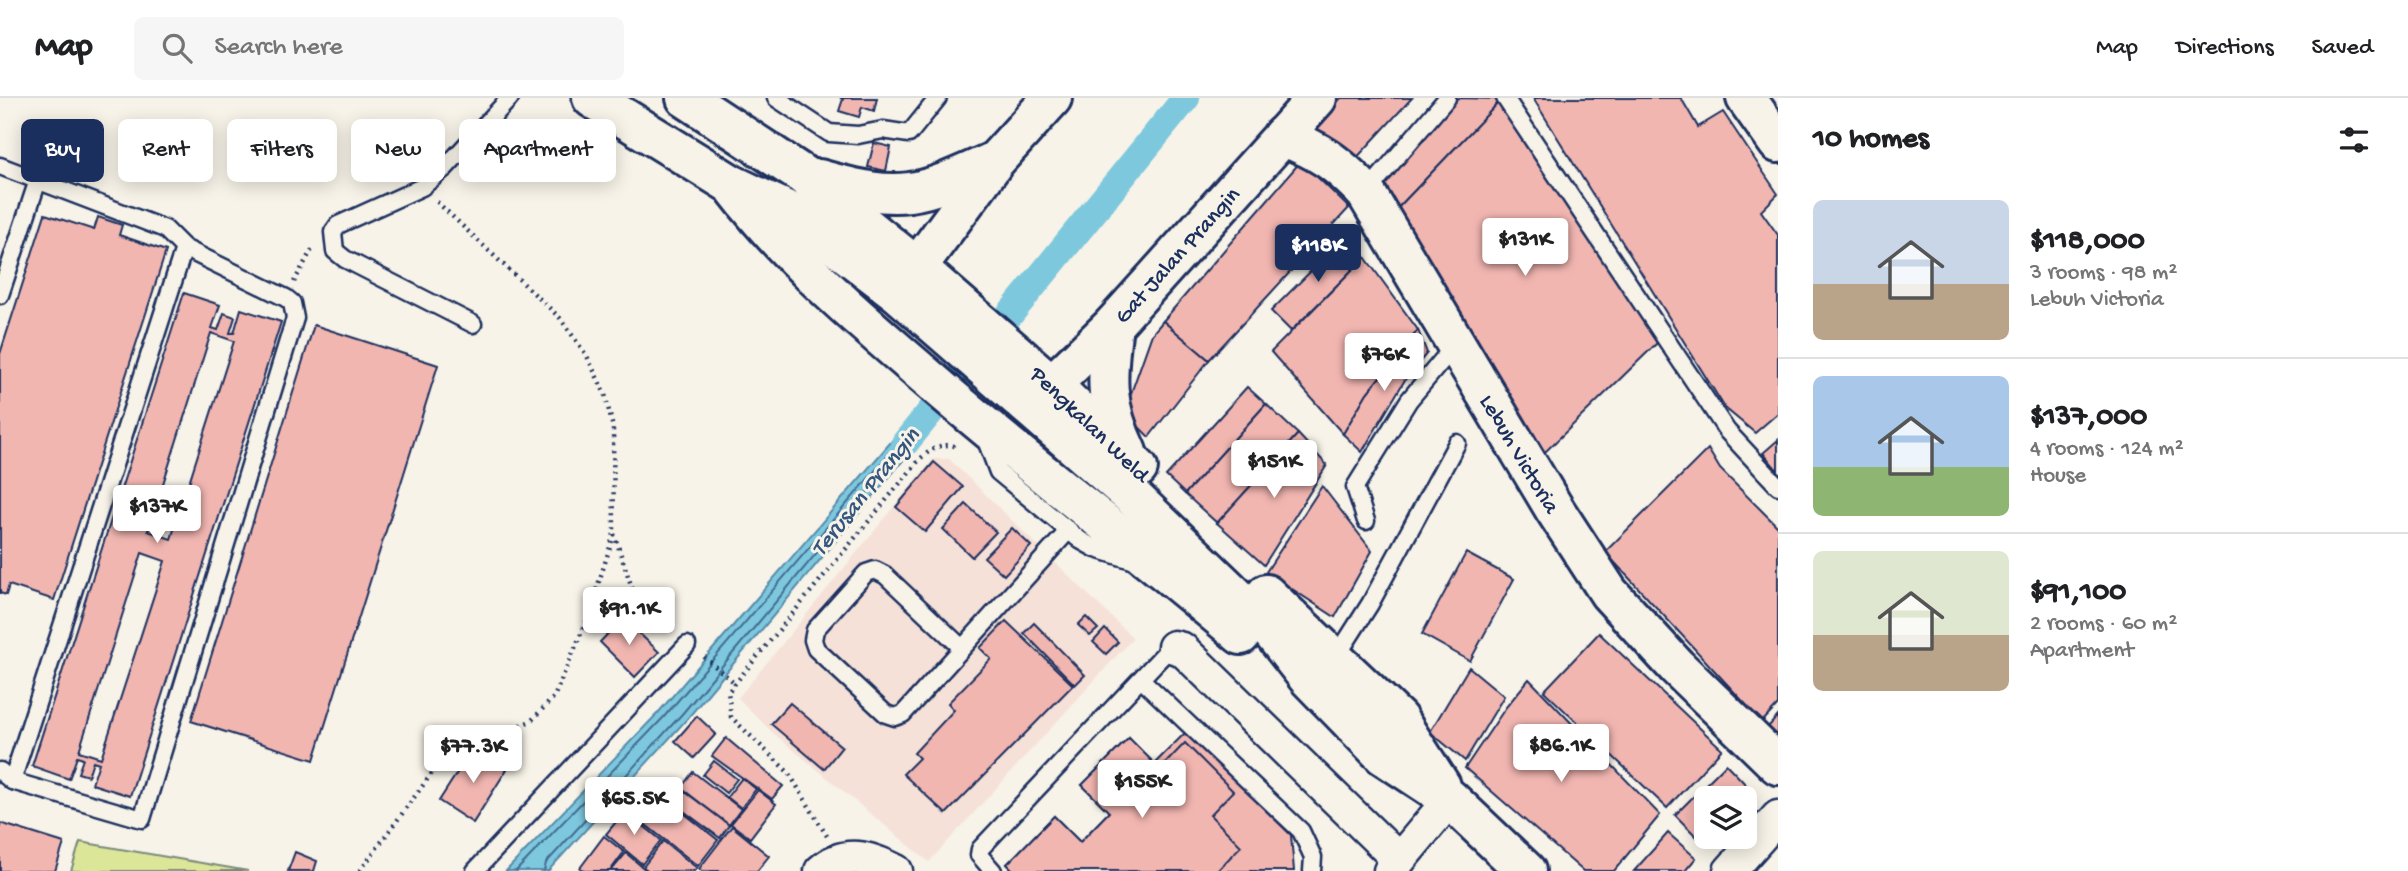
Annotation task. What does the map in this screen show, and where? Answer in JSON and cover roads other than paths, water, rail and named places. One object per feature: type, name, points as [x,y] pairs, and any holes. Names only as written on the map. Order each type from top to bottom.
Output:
[{"type":"main road","name":"Pengkalan Weld","points":[[592,98],[732,184],[796,215],[908,281]]},
{"type":"main road","name":"Pengkalan Weld","points":[[686,98],[803,175],[908,281],[1028,383],[1132,462],[1321,668],[1383,755],[1450,799],[1526,871]]},
{"type":"main road","points":[[908,281],[996,160],[1052,98]]},
{"type":"main road","name":"Gat Jalan Prangin","points":[[1028,383],[1113,325],[1317,98]]},
{"type":"main road","points":[[1746,98],[1778,143]]},
{"type":"main road","name":"Lebuh Victoria","points":[[1282,136],[1319,150],[1339,165],[1366,193],[1455,345],[1609,593],[1677,667],[1778,765]]},
{"type":"main road","points":[[803,175],[867,193],[892,195],[922,192],[996,160]]},
{"type":"main road","name":"Pengkalan Weld","points":[[732,184],[779,243],[864,324],[979,424],[1164,569],[1242,636],[1321,668]]},
{"type":"main road","points":[[1113,325],[1109,359],[1109,409],[1132,462]]},
{"type":"main road","name":"Pengkalan Weld","points":[[1028,383],[1135,499],[1268,627],[1321,668]]},
{"type":"street","points":[[1174,647],[1182,649],[1394,866],[1450,799]]},
{"type":"street","points":[[1730,871],[1778,817]]},
{"type":"street","points":[[821,871],[831,861],[847,857],[884,864]]},
{"type":"lane","points":[[473,324],[345,260],[335,251],[332,241],[338,225],[422,187],[445,168],[510,98]]},
{"type":"lane","points":[[776,98],[829,133],[842,136],[883,130],[909,134],[939,98]]},
{"type":"lane","points":[[1366,193],[1447,98]]},
{"type":"lane","points":[[1505,98],[1727,431],[1778,486]]},
{"type":"lane","points":[[0,166],[21,174]]},
{"type":"lane","points":[[0,295],[37,182]]},
{"type":"lane","points":[[43,182],[164,229],[184,248],[286,298],[292,303],[295,318],[142,819],[6,776],[184,248]]},
{"type":"lane","points":[[1366,521],[1355,487],[1409,400],[1455,345]]},
{"type":"lane","points":[[979,424],[998,472],[1069,530],[1096,549],[1164,569]]},
{"type":"lane","points":[[1321,668],[1370,604],[1457,443]]},
{"type":"lane","points":[[961,647],[885,575],[875,570],[866,573],[815,630],[813,640],[816,649],[886,714],[895,717],[903,714],[1069,530]]},
{"type":"lane","points":[[475,871],[687,645]]},
{"type":"lane","points":[[993,871],[979,855],[980,849],[1141,678],[1174,647]]},
{"type":"lane","points":[[1141,678],[1301,831],[1313,857],[1312,871]]},
{"type":"water","points":[[921,407],[937,420],[687,719],[548,871],[506,871],[658,713]]},
{"type":"waterway","name":"Terusan Prangin","points":[[905,443],[1186,98]]}]
